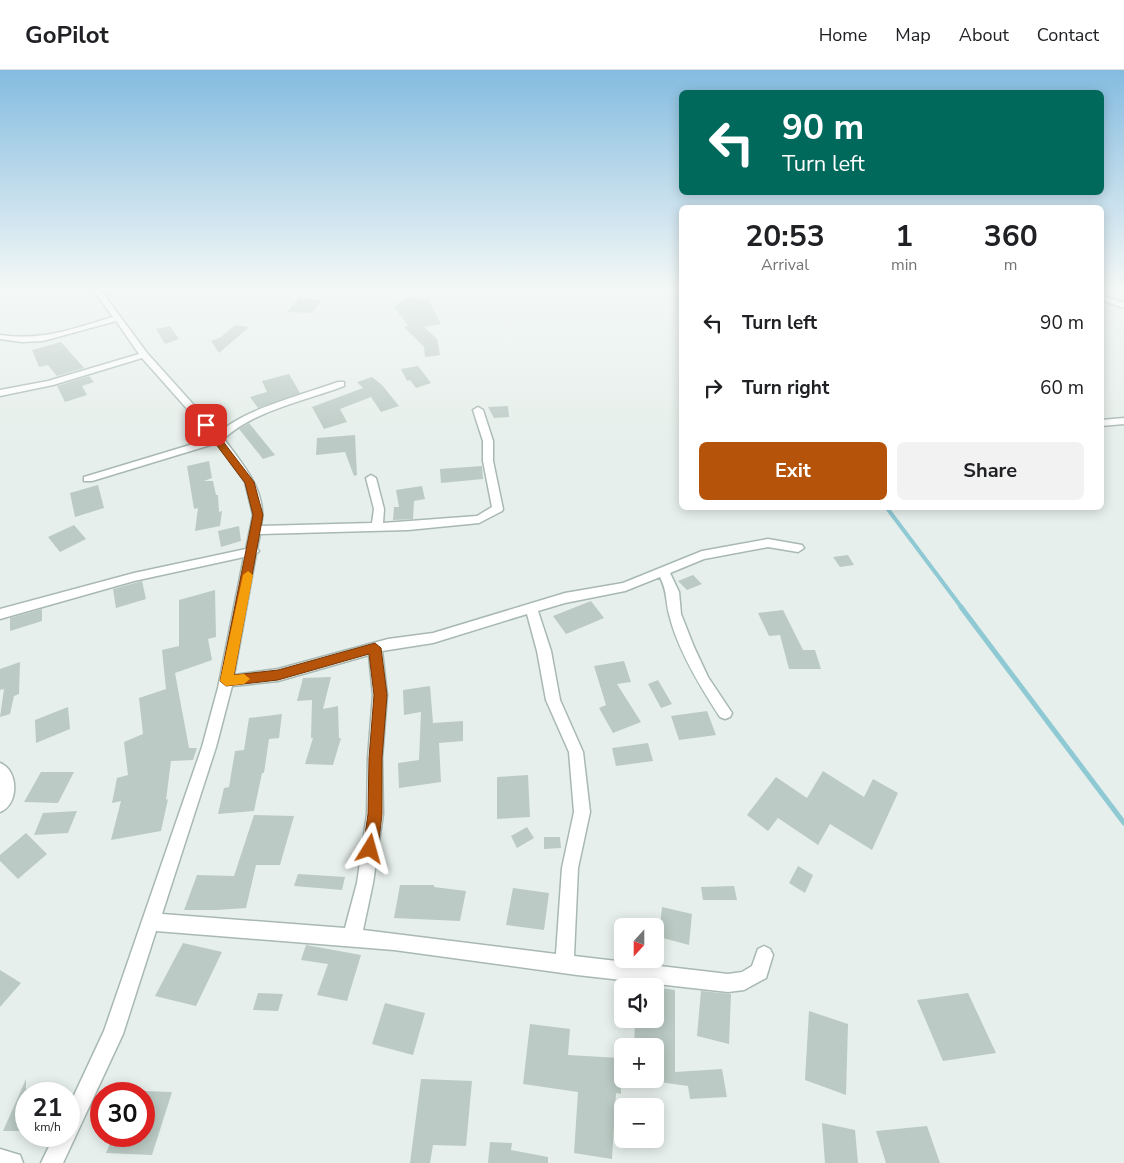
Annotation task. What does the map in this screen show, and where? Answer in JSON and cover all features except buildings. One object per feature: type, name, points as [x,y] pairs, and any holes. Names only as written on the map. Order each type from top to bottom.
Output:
[{"type":"street","points":[[15,339],[43,339]]},
{"type":"street","points":[[80,1104],[113,1034],[208,746],[226,681],[253,551],[258,515],[250,482],[219,439],[144,355],[133,339]]},
{"type":"street","points":[[0,392],[50,383],[144,355]]},
{"type":"street","points":[[88,479],[219,439],[227,430],[243,420],[341,384]]},
{"type":"street","points":[[256,530],[377,527],[479,519],[498,509],[488,461],[488,441],[478,410]]},
{"type":"street","points":[[1104,423],[1124,421]]},
{"type":"street","points":[[371,478],[379,508],[377,527]]},
{"type":"street","points":[[226,681],[278,675],[375,648],[433,638],[565,598],[625,587],[702,556],[768,543],[798,548]]},
{"type":"street","points":[[0,614],[134,577],[253,551]]},
{"type":"street","points":[[663,572],[673,592],[675,614],[688,647],[703,680],[725,713]]},
{"type":"street","points":[[531,608],[544,651],[553,700],[576,752],[582,812],[570,868],[564,964]]},
{"type":"street","points":[[352,938],[365,883],[375,814],[375,758],[380,695],[375,648]]},
{"type":"street","points":[[0,770],[7,780],[7,796],[0,804]]},
{"type":"street","points":[[151,922],[394,941],[564,964],[728,983],[744,981],[760,972],[764,955]]},
{"type":"street","points":[[52,1163],[60,1147]]},
{"type":"street","points":[[0,1160],[12,1163]]},
{"type":"waterway","points":[[888,510],[962,608]]},
{"type":"waterway","points":[[961,607],[1124,823]]},
{"type":"slow traffic","points":[[244,679],[226,681],[248,575]]},
{"type":"route","points":[[206,425],[219,439],[250,482],[258,515],[253,551],[226,681],[278,675],[375,648],[380,695],[375,758],[375,814],[370,849]]}]
